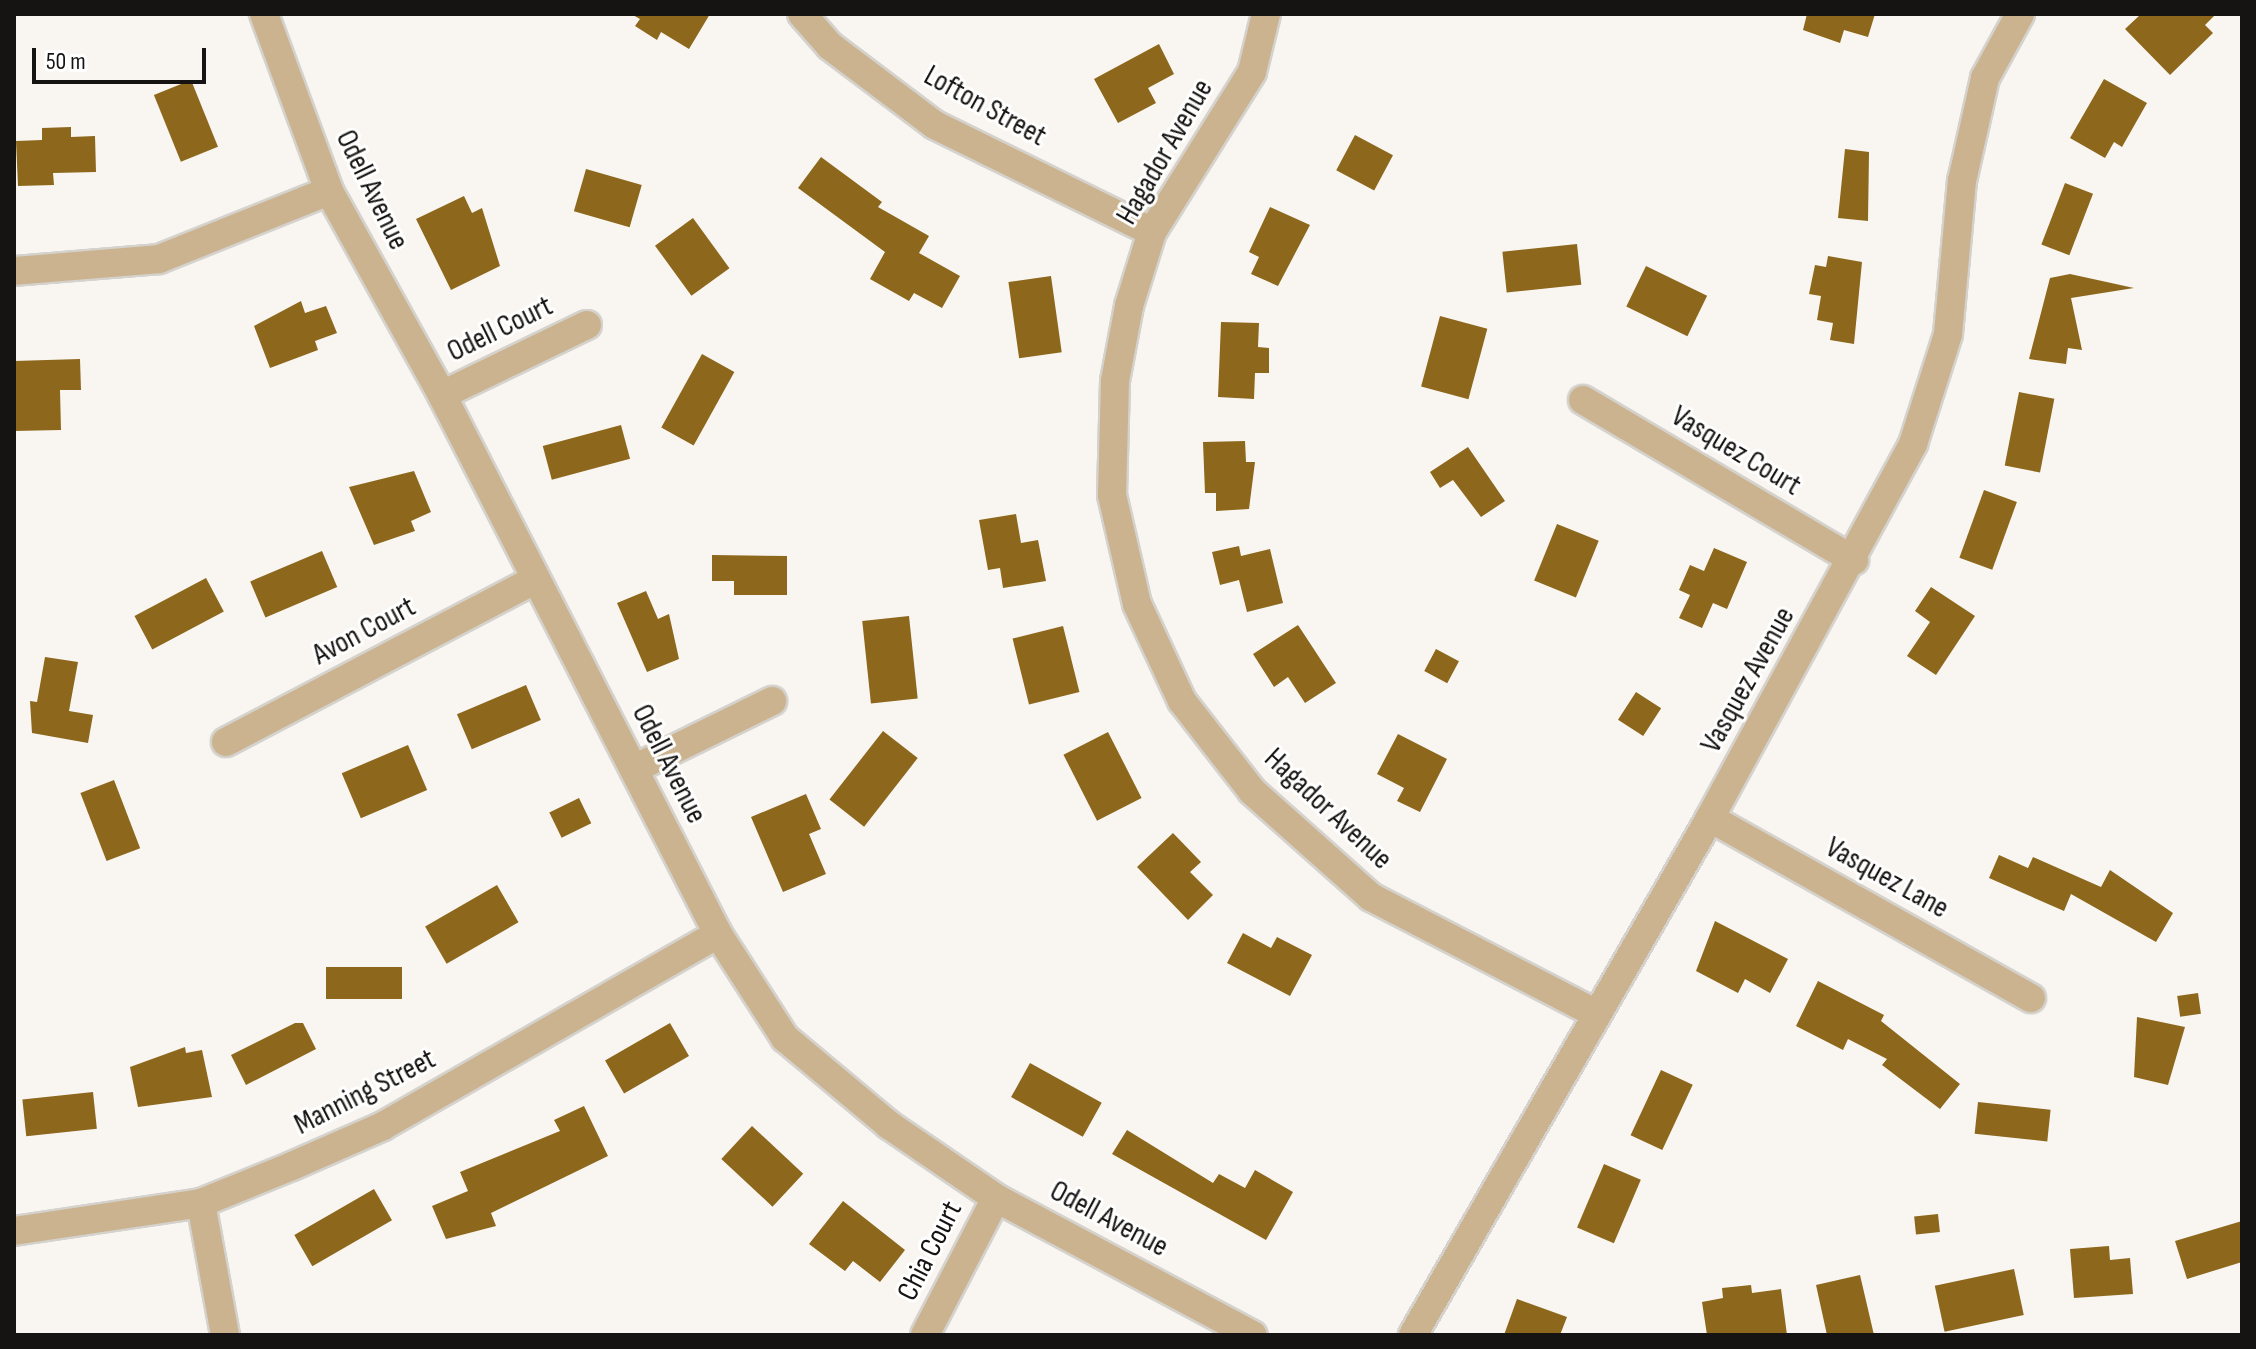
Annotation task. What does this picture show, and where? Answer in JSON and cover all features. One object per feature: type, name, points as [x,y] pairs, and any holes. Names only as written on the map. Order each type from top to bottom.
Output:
[{"type":"street","name":"Odell Avenue","points":[[264,14],[329,191],[442,395],[533,581],[718,934],[785,1038],[889,1125],[996,1198],[1253,1335]]},
{"type":"street","name":"Lofton Street","points":[[802,14],[830,46],[935,125],[1152,232]]},
{"type":"street","name":"Hagador Avenue","points":[[1266,14],[1252,72],[1152,232],[1115,381],[1112,495],[1137,604],[1182,701],[1252,791],[1371,897],[1593,1012]]},
{"type":"street","name":"Vasquez Avenue","points":[[1413,1335],[1593,1012],[1710,818],[1854,560],[1913,444],[1948,334],[1962,181],[1985,78],[2020,14]]},
{"type":"street","points":[[14,271],[159,259],[329,191]]},
{"type":"street","name":"Odell Court","points":[[442,395],[587,325]]},
{"type":"street","name":"Vasquez Court","points":[[1583,400],[1854,560]]},
{"type":"street","name":"Avon Court","points":[[226,742],[533,581]]},
{"type":"street","points":[[634,769],[772,701]]},
{"type":"street","name":"Vasquez Lane","points":[[1710,818],[2031,998]]},
{"type":"street","name":"Manning Street","points":[[14,1231],[201,1203],[383,1126],[718,934]]},
{"type":"street","name":"Chia Court","points":[[925,1335],[996,1198]]},
{"type":"street","points":[[201,1203],[225,1335]]},
{"type":"building","points":[[631,14],[710,14],[689,49],[661,32],[657,40],[635,26],[640,19]]},
{"type":"building","points":[[1807,14],[1875,14],[1868,37],[1844,30],[1840,43],[1803,30]]},
{"type":"building","points":[[2141,14],[2216,14],[2205,25],[2213,33],[2170,75],[2125,29]]},
{"type":"building","points":[[1159,44],[1174,74],[1148,88],[1156,103],[1118,123],[1094,79]]},
{"type":"building","points":[[2104,79],[2147,103],[2122,147],[2114,142],[2105,158],[2070,138]]},
{"type":"building","points":[[191,80],[218,147],[181,162],[154,95]]},
{"type":"building","points":[[71,127],[71,137],[95,136],[96,172],[53,173],[54,185],[18,186],[16,141],[42,140],[42,128]]},
{"type":"building","points":[[1355,135],[1393,155],[1374,191],[1336,170]]},
{"type":"building","points":[[1845,149],[1869,152],[1868,221],[1838,218]]},
{"type":"building","points":[[821,157],[882,202],[878,207],[929,236],[919,253],[960,276],[942,308],[914,293],[909,301],[870,279],[885,252],[798,188]]},
{"type":"building","points":[[586,169],[642,185],[630,227],[574,211]]},
{"type":"building","points":[[2065,183],[2093,194],[2069,255],[2041,245]]},
{"type":"building","points":[[464,196],[472,213],[482,208],[500,266],[451,290],[416,219]]},
{"type":"building","points":[[1270,207],[1310,225],[1278,286],[1251,274],[1259,257],[1249,252]]},
{"type":"building","points":[[693,218],[729,268],[691,296],[655,246]]},
{"type":"building","points":[[1577,244],[1581,285],[1507,293],[1502,252]]},
{"type":"building","points":[[1828,256],[1862,262],[1854,344],[1830,340],[1833,323],[1817,320],[1821,296],[1809,294],[1815,265],[1826,267]]},
{"type":"building","points":[[1646,266],[1707,296],[1687,336],[1626,306]]},
{"type":"building","points":[[2070,274],[2134,288],[2071,298],[2082,350],[2068,348],[2066,364],[2029,359],[2050,278]]},
{"type":"building","points":[[1051,276],[1062,352],[1019,358],[1008,282]]},
{"type":"building","points":[[301,301],[305,313],[326,306],[337,333],[315,341],[318,350],[270,368],[254,326]]},
{"type":"building","points":[[1440,316],[1487,329],[1468,399],[1421,387]]},
{"type":"building","points":[[1221,322],[1259,323],[1258,347],[1269,348],[1269,373],[1255,373],[1254,399],[1218,397]]},
{"type":"building","points":[[702,354],[734,372],[694,445],[661,427]]},
{"type":"building","points":[[80,359],[81,390],[60,390],[61,430],[14,431],[14,361]]},
{"type":"building","points":[[2019,392],[2054,399],[2040,472],[2005,466]]},
{"type":"building","points":[[621,425],[630,459],[552,480],[543,446]]},
{"type":"building","points":[[1245,441],[1246,462],[1255,462],[1249,509],[1216,511],[1216,493],[1205,493],[1203,442]]},
{"type":"building","points":[[1468,447],[1505,501],[1481,517],[1453,480],[1440,488],[1430,472]]},
{"type":"building","points":[[414,471],[431,512],[411,521],[415,531],[374,545],[349,487]]},
{"type":"building","points":[[1984,490],[2017,502],[1992,570],[1959,558]]},
{"type":"building","points":[[1016,514],[1021,543],[1038,540],[1046,581],[1003,588],[1000,568],[988,570],[979,520]]},
{"type":"building","points":[[1557,524],[1599,541],[1576,597],[1534,581]]},
{"type":"building","points":[[1239,546],[1241,556],[1270,549],[1283,603],[1247,612],[1239,580],[1220,585],[1212,552]]},
{"type":"building","points":[[1714,548],[1747,562],[1727,609],[1713,603],[1702,628],[1679,618],[1690,595],[1679,590],[1690,565],[1704,571]]},
{"type":"building","points":[[322,551],[337,587],[265,617],[250,581]]},
{"type":"building","points":[[712,555],[787,556],[787,595],[734,595],[734,581],[712,581]]},
{"type":"building","points":[[206,578],[224,612],[152,650],[134,616]]},
{"type":"building","points":[[1931,587],[1975,616],[1936,675],[1907,656],[1930,622],[1915,611]]},
{"type":"building","points":[[646,591],[658,619],[669,614],[679,659],[647,672],[617,603]]},
{"type":"building","points":[[909,616],[918,699],[871,703],[862,621]]},
{"type":"building","points":[[1298,625],[1336,683],[1305,703],[1288,677],[1274,687],[1253,654]]},
{"type":"building","points":[[1063,626],[1079,692],[1029,705],[1013,639]]},
{"type":"building","points":[[1436,649],[1459,661],[1447,683],[1424,671]]},
{"type":"building","points":[[45,657],[78,662],[69,711],[93,715],[88,743],[32,733],[30,701],[37,702]]},
{"type":"building","points":[[526,685],[541,720],[472,749],[457,714]]},
{"type":"building","points":[[1636,692],[1661,708],[1643,736],[1618,720]]},
{"type":"building","points":[[883,731],[918,758],[864,827],[829,800]]},
{"type":"building","points":[[1108,732],[1142,798],[1097,821],[1063,755]]},
{"type":"building","points":[[1398,734],[1447,759],[1420,812],[1397,801],[1404,788],[1377,774]]},
{"type":"building","points":[[408,745],[427,790],[361,818],[342,773]]},
{"type":"building","points":[[114,780],[140,848],[107,861],[80,793]]},
{"type":"building","points":[[806,794],[821,829],[809,834],[826,874],[783,892],[751,817]]},
{"type":"building","points":[[579,798],[591,823],[562,838],[549,812]]},
{"type":"building","points":[[1173,833],[1201,862],[1190,872],[1213,895],[1188,920],[1137,867]]},
{"type":"building","points":[[1999,855],[2028,868],[2033,857],[2101,887],[2110,870],[2173,913],[2156,942],[2071,894],[2064,911],[1989,878]]},
{"type":"building","points":[[497,885],[518,922],[447,964],[425,926]]},
{"type":"building","points":[[1715,921],[1788,959],[1770,993],[1745,979],[1738,993],[1696,971]]},
{"type":"building","points":[[1243,933],[1271,948],[1277,937],[1312,955],[1290,996],[1227,963]]},
{"type":"building","points":[[326,967],[402,967],[402,999],[326,999]]},
{"type":"building","points":[[1818,981],[1884,1015],[1881,1021],[1960,1084],[1940,1109],[1882,1065],[1887,1059],[1848,1039],[1843,1050],[1796,1026]]},
{"type":"building","points":[[2198,993],[2201,1014],[2180,1017],[2177,996]]},
{"type":"building","points":[[2137,1017],[2185,1027],[2168,1085],[2134,1077]]},
{"type":"building","points":[[295,1023],[303,1023],[316,1049],[246,1085],[231,1055]]},
{"type":"building","points":[[670,1023],[689,1056],[624,1093],[605,1060]]},
{"type":"building","points":[[185,1047],[186,1053],[202,1050],[212,1097],[138,1107],[130,1067]]},
{"type":"building","points":[[1030,1063],[1102,1103],[1083,1137],[1011,1097]]},
{"type":"building","points":[[1661,1070],[1693,1085],[1662,1150],[1631,1135]]},
{"type":"building","points":[[93,1092],[97,1129],[26,1136],[22,1099]]},
{"type":"building","points":[[1978,1102],[2051,1110],[2047,1141],[1975,1134]]},
{"type":"building","points":[[584,1106],[608,1156],[491,1213],[496,1226],[446,1239],[432,1206],[468,1191],[460,1172],[560,1131],[554,1120]]},
{"type":"building","points":[[752,1126],[803,1174],[773,1207],[721,1159]]},
{"type":"building","points":[[1127,1130],[1213,1183],[1219,1174],[1245,1188],[1255,1170],[1293,1192],[1266,1240],[1112,1154]]},
{"type":"building","points":[[1604,1164],[1641,1180],[1614,1243],[1577,1228]]},
{"type":"building","points":[[374,1189],[392,1220],[312,1266],[294,1235]]},
{"type":"building","points":[[843,1201],[905,1250],[880,1282],[853,1261],[845,1271],[809,1244]]},
{"type":"building","points":[[1938,1214],[1940,1232],[1916,1234],[1914,1217]]},
{"type":"building","points":[[2242,1221],[2242,1262],[2187,1279],[2175,1241]]},
{"type":"building","points":[[2109,1246],[2110,1260],[2130,1258],[2133,1294],[2074,1298],[2070,1249]]},
{"type":"building","points":[[2014,1269],[2024,1315],[1945,1332],[1935,1286]]},
{"type":"building","points":[[1860,1275],[1874,1335],[1827,1335],[1816,1285]]},
{"type":"building","points":[[1751,1285],[1752,1293],[1781,1289],[1787,1335],[1707,1335],[1702,1302],[1723,1298],[1722,1288]]},
{"type":"building","points":[[1517,1299],[1567,1317],[1560,1335],[1504,1335]]}]
